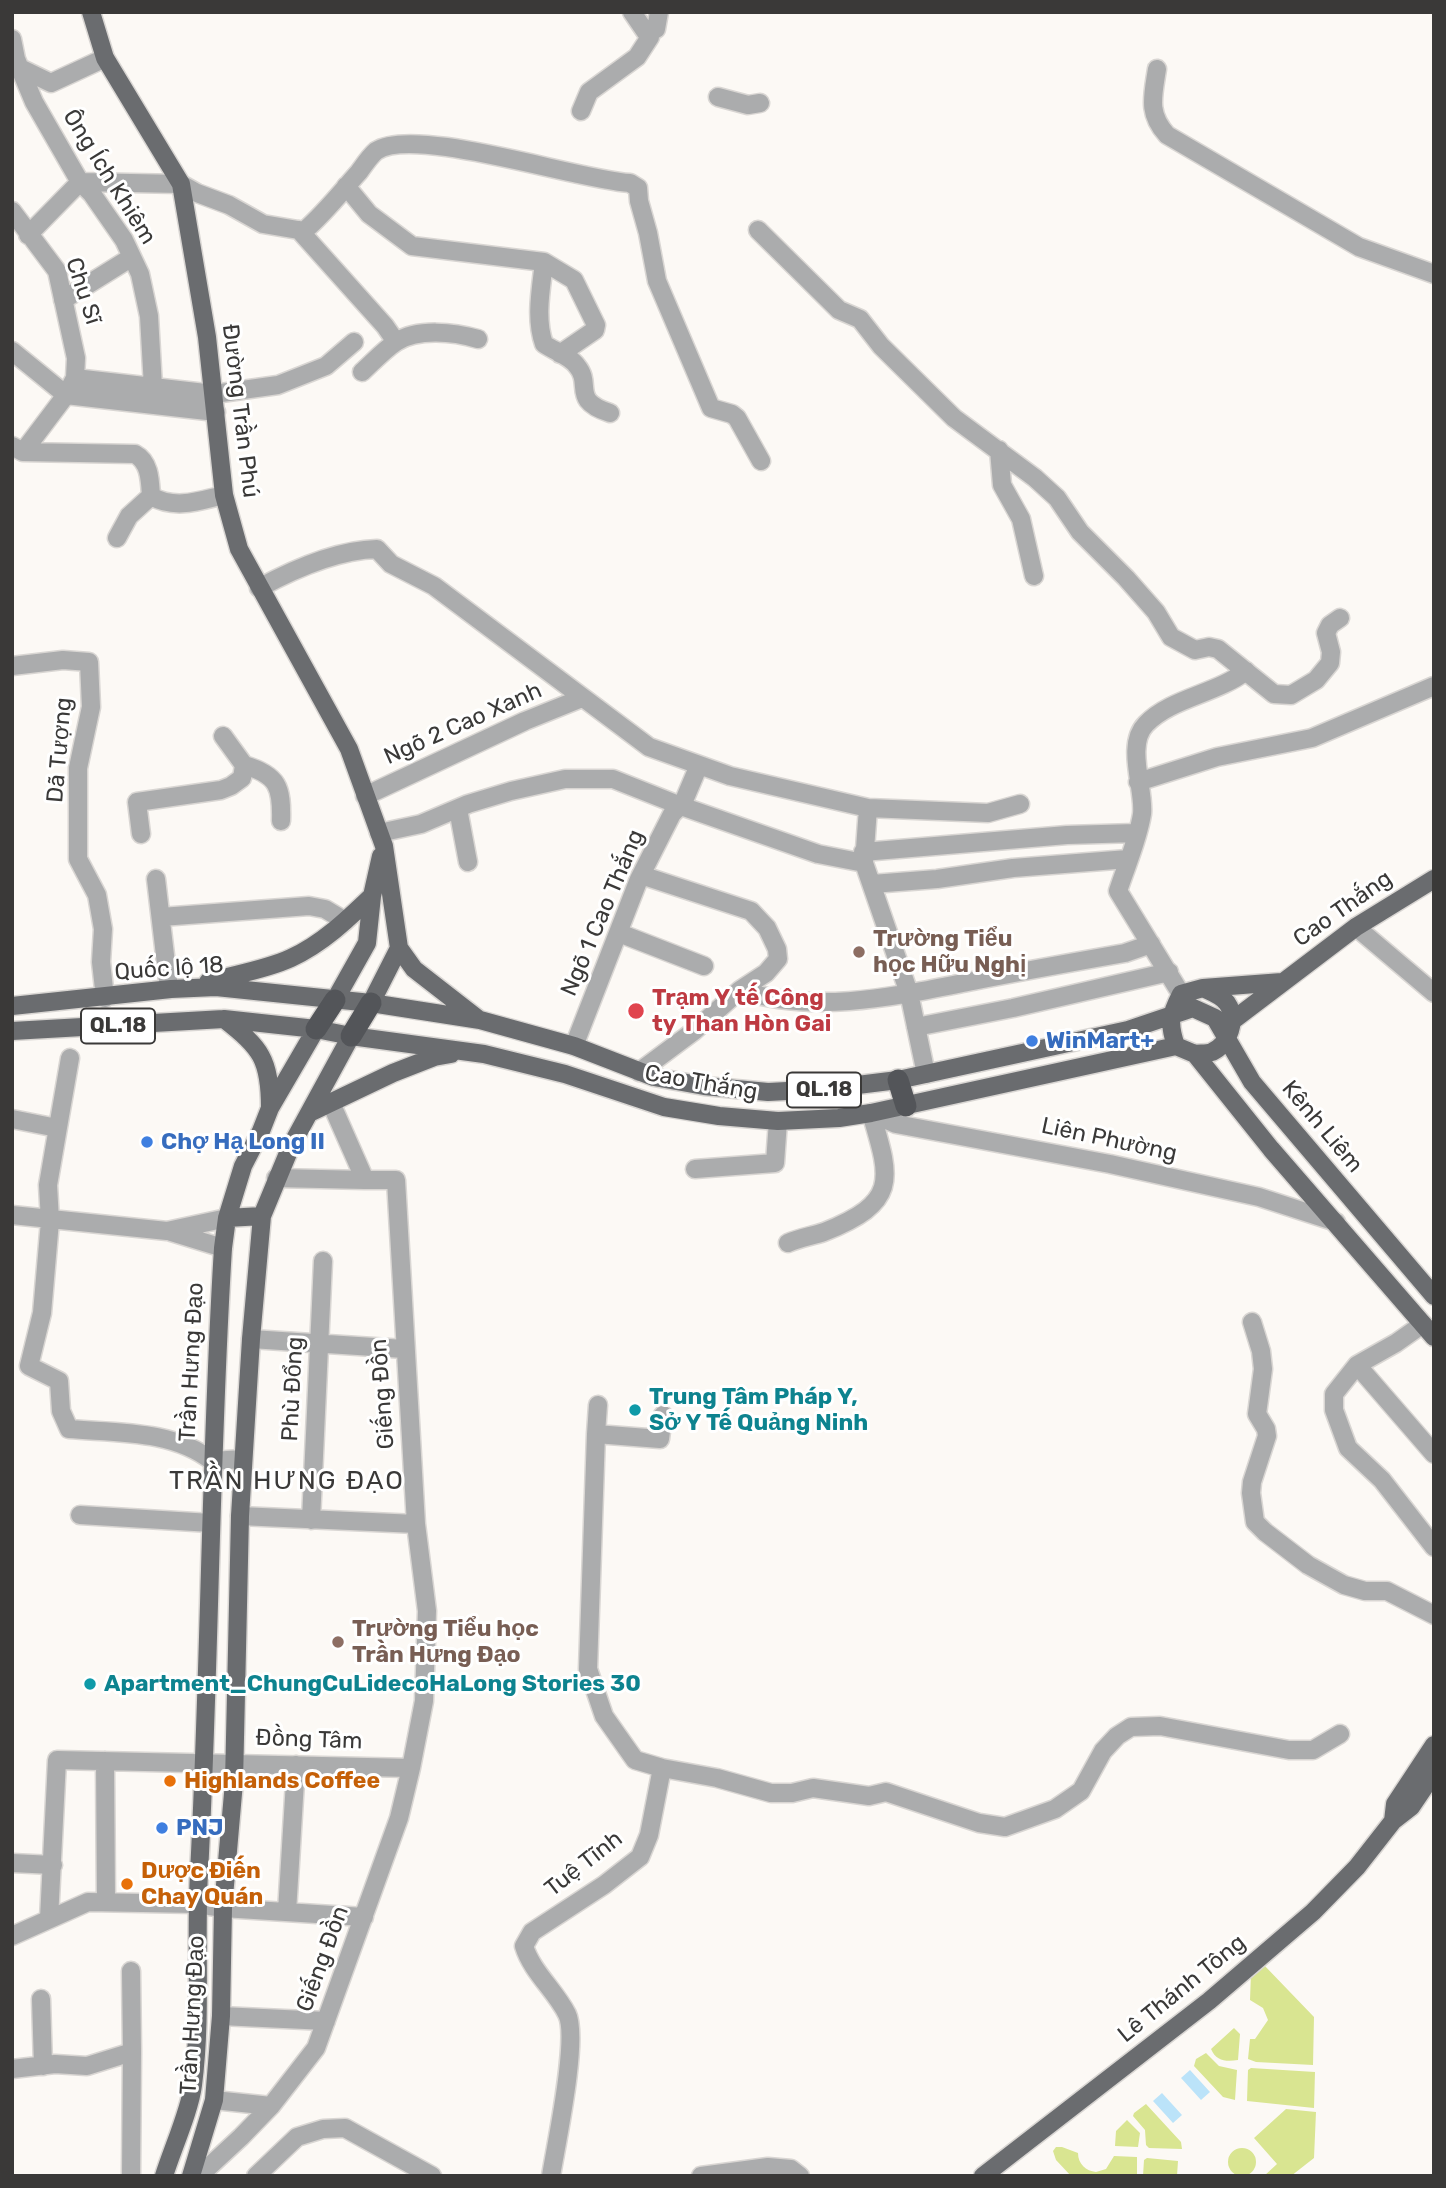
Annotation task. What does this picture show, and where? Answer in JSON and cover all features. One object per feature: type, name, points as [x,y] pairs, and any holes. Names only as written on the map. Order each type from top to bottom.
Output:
[{"type":"highway","points":[[316,1029],[335,1000]]},
{"type":"highway","points":[[351,1036],[371,1003]]},
{"type":"highway","points":[[898,1080],[906,1106]]},
{"type":"main road","name":"Đường Trần Phú","points":[[91,12],[105,58],[181,184],[207,337],[223,495],[239,549],[349,749],[382,840],[399,948]]},
{"type":"main road","points":[[335,1000],[367,943],[382,840]]},
{"type":"main road","name":"Cao Thắng","points":[[1232,1021],[1356,927],[1434,879]]},
{"type":"main road","points":[[190,988],[290,958],[314,945],[372,896]]},
{"type":"main road","points":[[371,1003],[399,948],[414,970],[480,1020]]},
{"type":"main road","points":[[1282,982],[1203,988],[1181,994],[1170,1014],[1176,1046],[1195,1054],[1271,1149],[1428,1330]]},
{"type":"main road","name":"Quốc lộ 18","points":[[12,1006],[169,989],[216,987],[371,1003]]},
{"type":"main road","points":[[1195,1054],[1211,1052],[1227,1039],[1232,1021],[1228,1004],[1218,995],[1203,988]]},
{"type":"main road","name":"Cao Thắng","points":[[371,1003],[480,1020],[574,1046],[639,1072],[704,1086],[768,1092],[825,1090],[898,1080],[1128,1030],[1170,1014]]},
{"type":"main road","name":"Kênh Liêm","points":[[1170,1014],[1193,1008],[1215,1018],[1252,1082],[1434,1296]]},
{"type":"main road","points":[[224,1019],[252,1041],[263,1060],[269,1079],[270,1108]]},
{"type":"main road","name":"QL.18","points":[[12,1031],[224,1019],[316,1029],[351,1036]]},
{"type":"main road","name":"Trần Hưng Đạo","points":[[164,2176],[193,2088],[197,2015],[197,1904],[205,1763],[212,1461],[223,1248],[227,1218],[243,1166],[270,1108],[316,1029]]},
{"type":"main road","name":"Cao Thắng","points":[[351,1036],[484,1054],[565,1074],[664,1107],[719,1116],[778,1121],[839,1118],[871,1113],[1176,1046]]},
{"type":"main road","name":"Trần Hưng Đạo","points":[[191,2176],[214,2100],[221,2016],[223,1908],[234,1763],[240,1516],[250,1339],[262,1216],[276,1178],[351,1036]]},
{"type":"main road","points":[[309,1114],[359,1088],[434,1057],[447,1054],[484,1054]]},
{"type":"main road","points":[[227,1218],[262,1216]]},
{"type":"main road","name":"Lê Thánh Tông","points":[[1393,1821],[1395,1804],[1434,1745]]},
{"type":"main road","name":"Lê Thánh Tông","points":[[983,2176],[1209,2001],[1313,1912],[1357,1867],[1393,1821],[1411,1807],[1434,1773]]},
{"type":"street","points":[[581,111],[589,92],[637,57],[650,37],[632,12]]},
{"type":"street","points":[[648,34],[656,29],[659,12]]},
{"type":"street","name":"Ông Ích Khiêm","points":[[12,40],[34,102],[80,182],[124,240],[141,274],[149,316],[153,387]]},
{"type":"street","points":[[20,68],[51,83],[105,58]]},
{"type":"street","points":[[1157,69],[1151,106],[1158,125],[1167,135],[1359,247],[1434,274]]},
{"type":"street","points":[[718,97],[748,105],[760,103]]},
{"type":"street","points":[[28,235],[80,182],[181,184],[229,205],[263,224],[304,231],[319,219],[376,151],[394,145],[463,149],[630,183],[638,188],[657,281],[711,408],[737,418],[761,461]]},
{"type":"street","points":[[346,186],[369,214],[412,246],[544,262],[574,280],[596,325],[595,330],[560,354]]},
{"type":"street","name":"Chu Sĩ","points":[[12,211],[28,235],[50,258],[57,271],[74,344],[75,378],[66,395],[18,449]]},
{"type":"street","points":[[299,230],[386,326],[396,342]]},
{"type":"street","points":[[758,230],[839,310],[860,319],[881,346],[954,418],[999,450],[1057,498],[1080,532],[1156,612],[1171,637],[1195,650],[1209,647],[1218,649],[1274,694],[1291,695],[1307,687],[1330,663],[1331,652],[1326,634],[1330,625],[1339,618]]},
{"type":"street","points":[[63,300],[132,257]]},
{"type":"street","points":[[544,262],[540,301],[540,333],[544,344],[570,359],[579,368],[587,400],[598,409],[610,413]]},
{"type":"street","points":[[362,372],[396,342],[413,334],[465,335],[478,340]]},
{"type":"street","points":[[12,351],[66,395],[215,403],[278,385],[326,366],[354,342]]},
{"type":"street","points":[[75,378],[153,387],[215,403]]},
{"type":"street","points":[[18,449],[135,454],[145,463],[149,473],[151,496]]},
{"type":"street","points":[[999,450],[1002,485],[1021,519],[1034,576]]},
{"type":"street","points":[[151,496],[162,503],[179,504],[223,495]]},
{"type":"street","points":[[117,538],[129,516],[151,496]]},
{"type":"street","points":[[259,588],[318,562],[353,551],[377,550],[391,564],[434,586],[649,747],[730,776],[868,808],[988,813],[1020,804]]},
{"type":"street","name":"Dã Tượng","points":[[12,666],[63,660],[89,662],[91,707],[78,768],[78,859],[97,895],[103,929],[101,962],[105,998]]},
{"type":"street","points":[[1181,994],[1118,891],[1142,811],[1138,782],[1138,744],[1144,726],[1163,711],[1217,689],[1246,671]]},
{"type":"street","points":[[1138,782],[1217,757],[1312,738],[1434,686]]},
{"type":"street","name":"Ngõ 2 Cao Xanh","points":[[365,796],[524,721],[582,698]]},
{"type":"street","points":[[223,736],[244,765],[270,775],[280,789],[281,821]]},
{"type":"street","points":[[141,834],[137,802],[204,793],[231,786],[242,778],[244,765]]},
{"type":"street","name":"Ngõ 1 Cao Thắng","points":[[574,1046],[641,875],[672,814],[681,806],[699,765]]},
{"type":"street","points":[[382,840],[511,791],[585,777],[613,779],[681,806],[818,853],[864,858],[1056,836],[1136,833]]},
{"type":"street","points":[[868,808],[864,858],[909,993],[926,1074]]},
{"type":"street","points":[[458,810],[468,863]]},
{"type":"street","points":[[872,884],[1013,868],[1128,859]]},
{"type":"street","points":[[639,1072],[694,1031],[740,990],[765,973],[778,959],[777,949],[767,928],[751,911],[641,875]]},
{"type":"street","points":[[156,879],[169,989]]},
{"type":"street","points":[[161,917],[309,906],[325,909],[345,920]]},
{"type":"street","points":[[1356,927],[1434,993]]},
{"type":"street","points":[[619,933],[704,966]]},
{"type":"street","points":[[740,990],[761,997],[831,1003],[909,993],[1125,953],[1151,944]]},
{"type":"street","points":[[916,1027],[1169,972]]},
{"type":"street","points":[[29,1366],[42,1312],[50,1221],[48,1185],[70,1058]]},
{"type":"street","points":[[276,1178],[365,1180],[331,1103]]},
{"type":"street","points":[[788,1244],[848,1220],[867,1208],[879,1195],[885,1183],[886,1169],[871,1113]]},
{"type":"street","name":"Liên Phường","points":[[871,1113],[896,1124],[1110,1164],[1259,1197],[1336,1222]]},
{"type":"street","points":[[12,1119],[57,1128]]},
{"type":"street","points":[[695,1169],[775,1163],[778,1121]]},
{"type":"street","name":"Giếng Đồn","points":[[199,2176],[271,2106],[317,2048],[399,1818],[424,1701],[427,1611],[416,1524],[396,1180],[365,1180]]},
{"type":"street","points":[[12,1215],[167,1231],[223,1248]]},
{"type":"street","points":[[167,1231],[227,1218]]},
{"type":"street","name":"Phù Đổng","points":[[312,1520],[323,1261]]},
{"type":"street","points":[[1252,1322],[1261,1351],[1263,1369],[1257,1414],[1267,1436],[1252,1482],[1255,1522],[1286,1550],[1343,1585],[1365,1591],[1387,1591],[1434,1615]]},
{"type":"street","points":[[1428,1330],[1396,1343],[1357,1365],[1334,1394],[1334,1410],[1348,1448],[1382,1480],[1434,1547]]},
{"type":"street","points":[[250,1339],[404,1349]]},
{"type":"street","points":[[1357,1365],[1434,1454]]},
{"type":"street","points":[[12,1374],[29,1366]]},
{"type":"street","points":[[29,1366],[59,1381],[61,1411],[69,1429],[156,1436],[197,1448],[212,1461],[243,1459]]},
{"type":"street","points":[[598,1405],[588,1669],[604,1716],[635,1760],[771,1793],[792,1793],[813,1788],[869,1796],[886,1792],[979,1823],[1004,1827],[1055,1809],[1081,1791],[1103,1751],[1130,1727],[1160,1726],[1289,1750],[1313,1750],[1340,1734]]},
{"type":"street","points":[[596,1434],[660,1439],[663,1415]]},
{"type":"street","points":[[80,1515],[211,1523]]},
{"type":"street","points":[[240,1516],[416,1524]]},
{"type":"street","name":"Đồng Tâm","points":[[53,1865],[57,1760],[411,1768]]},
{"type":"street","points":[[105,1761],[106,1902]]},
{"type":"street","points":[[287,1912],[296,1765]]},
{"type":"street","name":"Tuệ Tĩnh","points":[[551,2176],[569,2058],[568,2016],[528,1959],[524,1946],[532,1933],[604,1885],[640,1857],[649,1835],[662,1768]]},
{"type":"street","points":[[12,1863],[53,1865],[49,1919]]},
{"type":"street","points":[[12,1936],[88,1902],[197,1904],[364,1917]]},
{"type":"street","points":[[131,1971],[131,2176]]},
{"type":"street","points":[[41,1999],[43,2066]]},
{"type":"street","points":[[221,2016],[326,2021]]},
{"type":"street","points":[[12,2069],[87,2066],[132,2052]]},
{"type":"street","points":[[214,2100],[271,2106]]},
{"type":"street","points":[[256,2176],[297,2137],[323,2129],[345,2128],[432,2176]]},
{"type":"street","points":[[701,2176],[768,2167],[791,2169],[800,2176]]},
{"type":"green space","points":[[1263,1964],[1314,2017],[1313,2065],[1256,2062],[1248,2059],[1250,2039],[1255,2039],[1268,2020],[1263,2008],[1250,2000],[1251,1973]]},
{"type":"green space","points":[[1234,2028],[1240,2034],[1238,2060],[1222,2060],[1211,2049]]},
{"type":"green space","points":[[1206,2053],[1219,2066],[1237,2070],[1235,2100],[1223,2097],[1194,2066],[1196,2059]]},
{"type":"green space","points":[[1248,2070],[1315,2072],[1314,2108],[1247,2101]]},
{"type":"green space","points":[[1146,2104],[1181,2142],[1182,2149],[1149,2148],[1146,2145],[1145,2130],[1133,2116]]},
{"type":"green space","points":[[1286,2109],[1316,2112],[1314,2158],[1291,2176],[1264,2176],[1277,2164],[1254,2138]]},
{"type":"green space","points":[[1127,2120],[1140,2133],[1138,2147],[1115,2146],[1116,2131]]},
{"type":"green space","points":[[1056,2147],[1078,2153],[1083,2166],[1096,2172],[1106,2169],[1114,2156],[1137,2157],[1137,2176],[1071,2176],[1056,2160],[1053,2151]]},
{"type":"green space","points":[[1242,2148],[1252,2152],[1256,2162],[1252,2172],[1242,2176],[1232,2172],[1228,2162],[1232,2152]]},
{"type":"green space","points":[[1144,2160],[1178,2161],[1177,2176],[1143,2176]]},
{"type":"water","points":[[1190,2070],[1210,2092],[1201,2100],[1181,2078]]},
{"type":"water","points":[[1162,2093],[1182,2115],[1173,2123],[1153,2101]]},
{"type":"place","name":"Trường Tiểu học Hữu Nghị","points":[[859,952]]},
{"type":"place","name":"Trạm Y tế Công ty Than Hòn Gai","points":[[636,1011]]},
{"type":"place","name":"WinMart+","points":[[1032,1041]]},
{"type":"place","name":"Chợ Hạ Long II","points":[[147,1142]]},
{"type":"place","name":"Trung Tâm Pháp Y, Sở Y Tế Quảng Ninh","points":[[635,1410]]},
{"type":"place","name":"Trường Tiểu học Trần Hưng Đạo","points":[[338,1642]]},
{"type":"place","name":"Apartment_ChungCuLidecoHaLong Stories 30","points":[[90,1684]]},
{"type":"place","name":"Highlands Coffee","points":[[170,1781]]},
{"type":"place","name":"PNJ","points":[[162,1828]]},
{"type":"place","name":"Dược Điến Chay Quán","points":[[127,1884]]},
{"type":"district","name":"TRẦN HƯNG ĐẠO","points":[[287,1481]]}]
